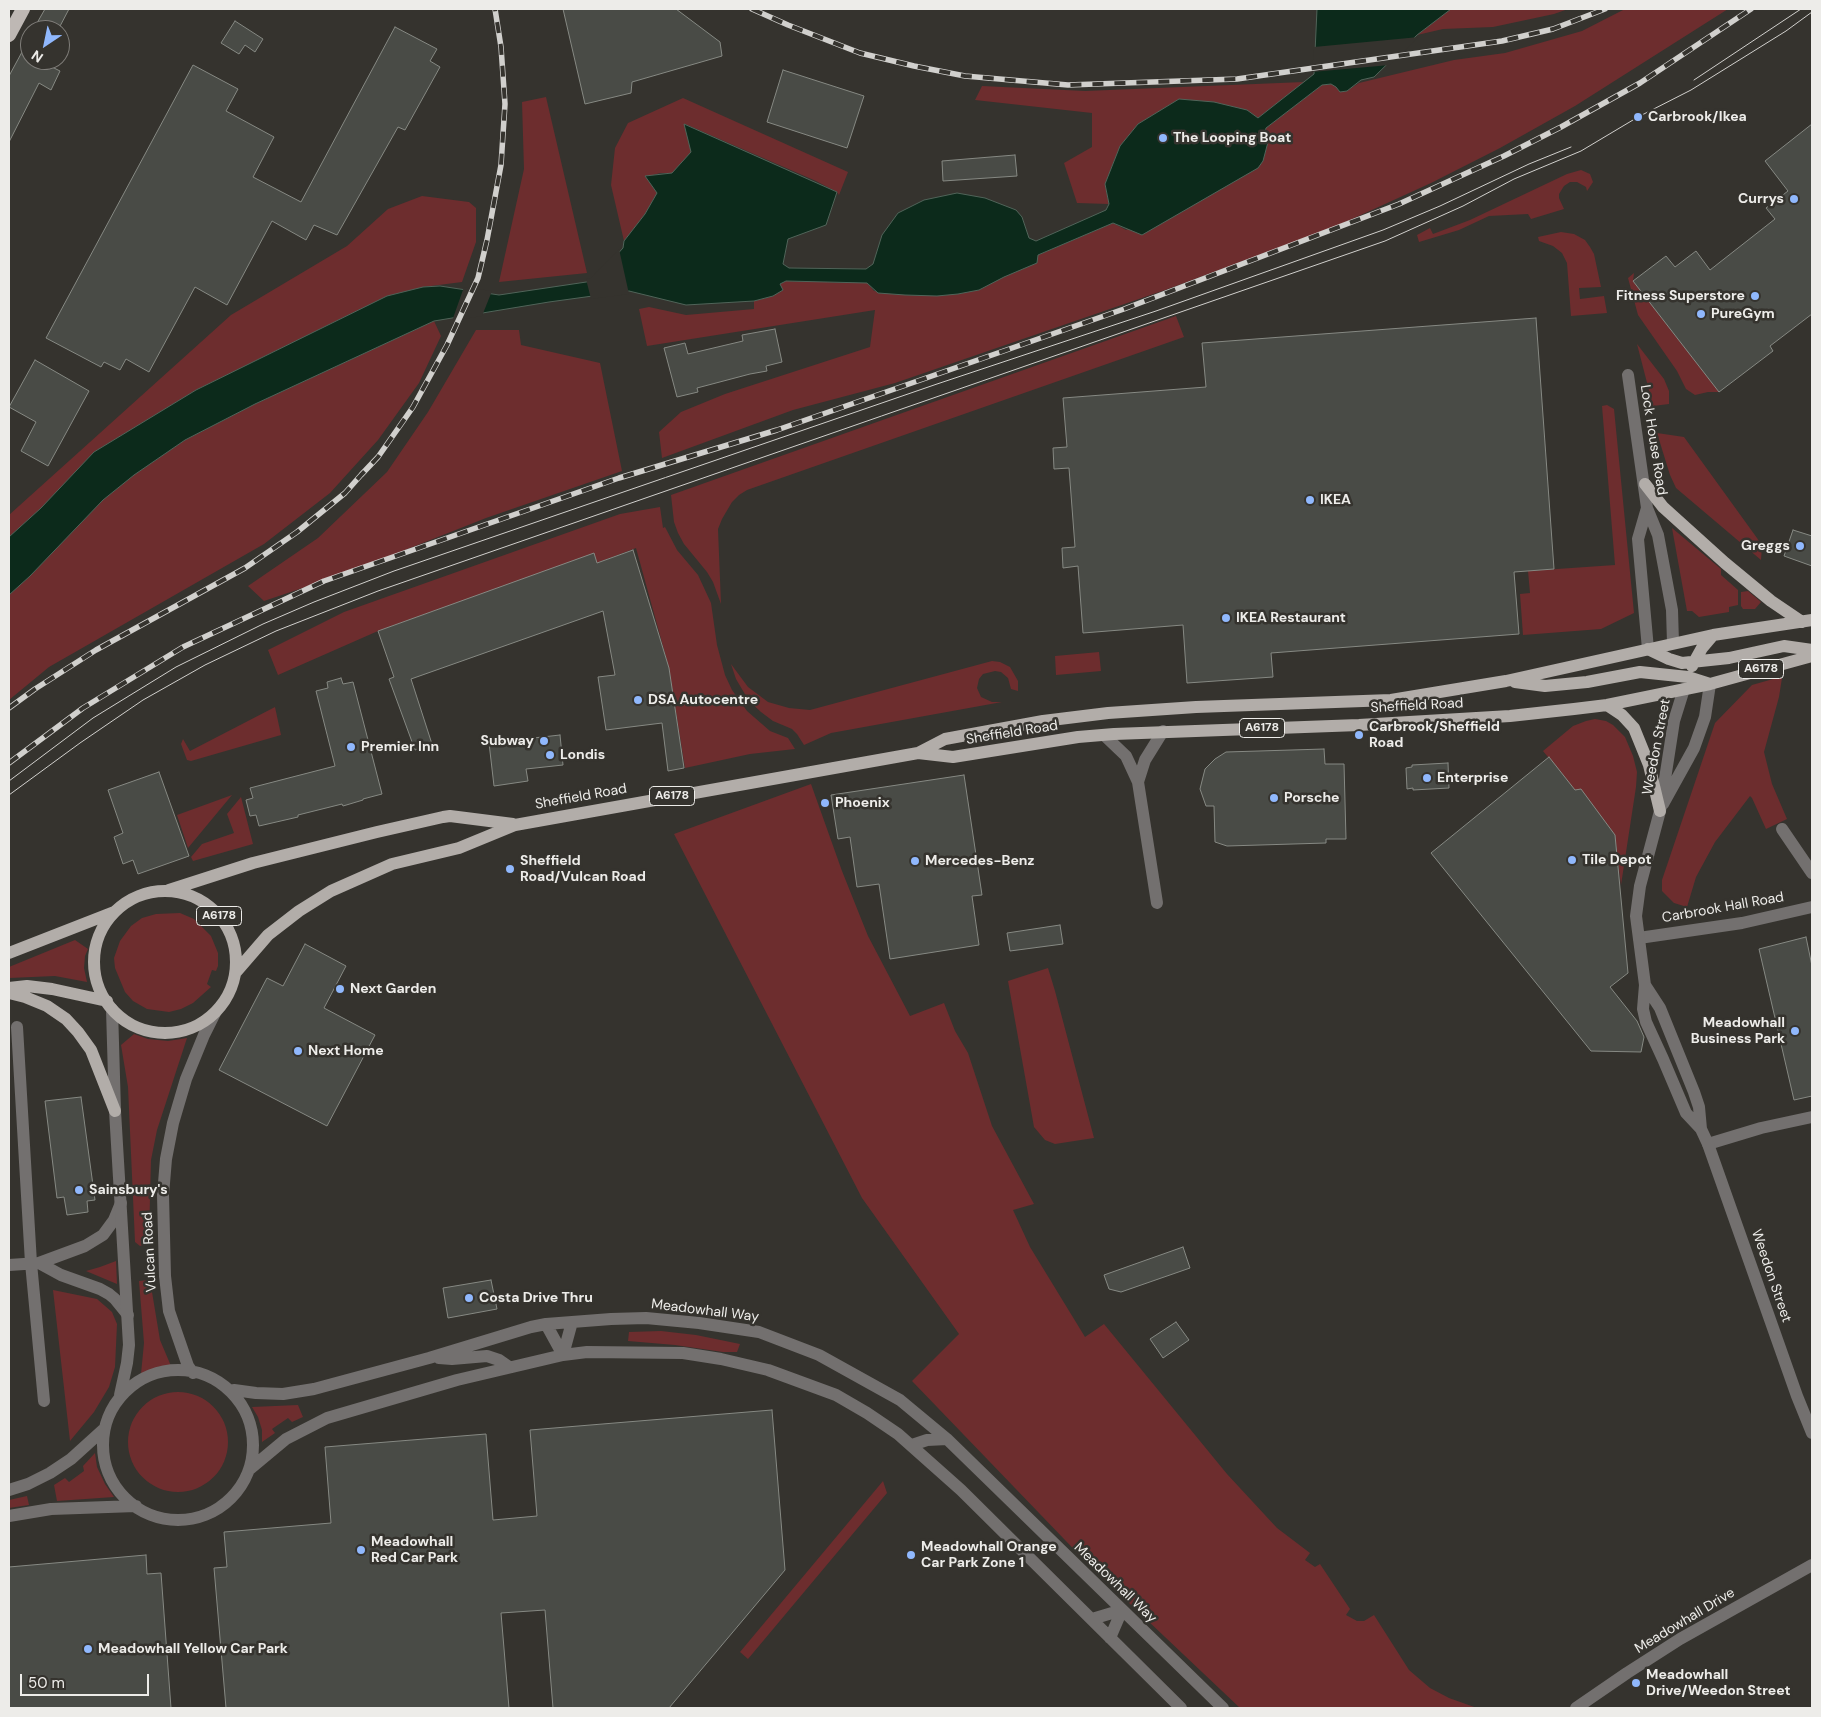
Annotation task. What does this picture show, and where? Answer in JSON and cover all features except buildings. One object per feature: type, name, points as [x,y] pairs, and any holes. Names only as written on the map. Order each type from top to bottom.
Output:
[{"type":"highway","points":[[9,35],[23,9]]},
{"type":"main road","points":[[1645,484],[1670,513],[1725,563],[1771,600],[1807,621]]},
{"type":"main road","name":"A6178","points":[[1673,643],[1807,621]]},
{"type":"main road","points":[[1686,683],[1694,662],[1713,635]]},
{"type":"main road","points":[[1650,696],[1664,674],[1673,643]]},
{"type":"main road","name":"Sheffield Road","points":[[918,753],[945,739],[1043,721],[1108,713],[1391,700],[1506,681],[1673,643]]},
{"type":"main road","points":[[1648,648],[1669,659],[1682,663],[1728,658],[1784,646],[1812,650]]},
{"type":"main road","name":"A6178","points":[[1710,684],[1812,656]]},
{"type":"main road","name":"Sheffield Road","points":[[1506,681],[1545,686],[1587,682],[1640,672],[1664,674],[1686,683],[1710,684]]},
{"type":"main road","name":"Sheffield Road","points":[[515,824],[918,753],[953,757],[1078,737],[1163,731],[1359,725],[1510,716],[1607,705],[1650,696],[1686,683]]},
{"type":"main road","points":[[1607,705],[1622,715],[1634,728],[1649,765],[1660,811]]},
{"type":"main road","name":"A6178","points":[[166,891],[253,863],[443,817],[450,816],[515,824]]},
{"type":"main road","name":"A6178","points":[[236,972],[235,947],[226,925],[210,907],[195,898],[178,892],[152,892],[126,903],[109,919],[99,936],[94,958],[98,986],[109,1005],[133,1025],[161,1033],[176,1032],[190,1028],[203,1022],[214,1013],[228,994],[236,972],[268,935],[299,911],[331,891],[392,864],[459,848],[515,824]]},
{"type":"main road","name":"A6178","points":[[9,953],[115,912]]},
{"type":"main road","name":"A6178","points":[[9,988],[27,986],[52,989],[109,1005]]},
{"type":"main road","points":[[9,993],[25,997],[46,1006],[66,1019],[78,1032],[91,1050],[115,1111]]},
{"type":"street","name":"Lock House Road","points":[[1628,375],[1648,508],[1658,535],[1672,610],[1673,643]]},
{"type":"street","name":"Lock House Road","points":[[1648,508],[1638,538],[1648,648]]},
{"type":"street","name":"Weedon Street","points":[[1686,683],[1674,721],[1660,811],[1640,886],[1636,916],[1645,985],[1643,1010],[1646,1022],[1664,1059],[1686,1113],[1701,1129],[1708,1144],[1796,1396],[1812,1433]]},
{"type":"street","name":"Weedon Street","points":[[1660,811],[1694,748],[1705,717],[1710,684]]},
{"type":"street","points":[[1138,782],[1145,760],[1163,731]]},
{"type":"street","points":[[1104,735],[1126,756],[1138,782],[1158,903]]},
{"type":"street","points":[[1782,829],[1812,873]]},
{"type":"street","name":"Carbrook Hall Road","points":[[1639,938],[1742,923],[1812,907]]},
{"type":"street","name":"Weedon Street","points":[[1645,985],[1660,1008],[1694,1092],[1699,1107],[1701,1129]]},
{"type":"street","name":"Vulcan Road","points":[[109,1005],[129,1345],[120,1395]]},
{"type":"street","name":"Vulcan Road","points":[[193,1373],[188,1366],[169,1311],[165,1276],[163,1195],[166,1159],[176,1114],[190,1070],[214,1013]]},
{"type":"street","points":[[17,1027],[44,1402]]},
{"type":"street","points":[[1708,1144],[1760,1128],[1812,1117]]},
{"type":"street","points":[[9,1265],[35,1263],[85,1246],[103,1235],[114,1220],[121,1204]]},
{"type":"street","points":[[35,1263],[62,1276],[100,1289],[116,1299],[128,1314]]},
{"type":"street","name":"Meadowhall Way","points":[[234,1390],[283,1394],[304,1390],[429,1358],[546,1324],[646,1318],[699,1323],[759,1332],[819,1355],[900,1400],[947,1439],[1223,1708]]},
{"type":"street","points":[[563,1355],[572,1322]]},
{"type":"street","points":[[546,1324],[563,1355]]},
{"type":"street","points":[[250,1468],[286,1440],[327,1418],[458,1380],[563,1355],[587,1352],[683,1354],[721,1359],[768,1370],[836,1395],[887,1425],[912,1445],[961,1490],[1182,1708]]},
{"type":"street","points":[[429,1358],[452,1359],[487,1356],[499,1360],[509,1367]]},
{"type":"street","points":[[177,1372],[193,1373],[216,1380],[234,1390],[246,1408],[253,1427],[254,1455],[250,1468],[237,1492],[228,1502],[207,1514],[187,1519],[156,1516],[136,1506],[120,1492],[108,1473],[102,1445],[103,1430],[107,1415],[120,1395],[151,1376],[177,1372]]},
{"type":"street","points":[[9,1490],[28,1484],[50,1473],[71,1459],[103,1430]]},
{"type":"street","points":[[912,1445],[926,1440],[947,1439]]},
{"type":"street","points":[[9,1516],[51,1509],[136,1506]]},
{"type":"street","name":"Meadowhall Drive","points":[[1576,1708],[1680,1639],[1812,1565]]},
{"type":"street","points":[[1092,1620],[1122,1610]]},
{"type":"street","points":[[1110,1638],[1122,1610]]},
{"type":"shaded area","points":[[1317,9],[1451,9],[1417,35],[1374,77],[1361,80],[1347,91],[1340,92],[1331,84],[1322,85],[1266,128],[1264,135],[1268,142],[1263,161],[1258,168],[1142,235],[1113,223],[1038,255],[1037,263],[979,290],[958,294],[937,296],[878,293],[867,283],[786,281],[780,284],[783,290],[773,296],[754,301],[686,305],[629,291],[434,321],[255,404],[185,440],[134,475],[103,500],[30,576],[9,595],[9,537],[41,508],[94,452],[196,390],[387,296],[423,287],[440,286],[499,295],[593,281],[623,248],[624,241],[645,214],[657,193],[645,176],[672,173],[691,152],[684,124],[837,192],[826,225],[788,239],[783,264],[789,268],[866,269],[873,264],[882,235],[898,213],[924,200],[957,193],[985,198],[1016,210],[1022,217],[1029,238],[1036,241],[1106,210],[1109,204],[1105,184],[1120,146],[1138,124],[1179,99],[1214,102],[1247,110],[1258,118],[1314,74]]},
{"type":"shaded area","points":[[1451,9],[1568,9],[1554,14],[1493,27],[1443,29],[1417,35]]},
{"type":"shaded area","points":[[1625,9],[1728,9],[1575,106],[1500,148],[1431,183],[1339,225],[1168,289],[895,383],[793,410],[662,458],[659,432],[681,412],[725,394],[870,347],[875,310],[647,346],[639,309],[649,307],[686,315],[754,309],[754,301],[773,296],[782,290],[780,284],[786,281],[867,283],[874,291],[937,296],[979,290],[1038,255],[1113,223],[1126,230],[1264,135],[1266,128],[1322,85],[1331,84],[1347,91],[1359,83],[1454,60],[1505,53],[1582,31]]},
{"type":"shaded area","points":[[1304,82],[1258,118],[1247,110],[1179,99],[1138,124],[1120,146],[1105,184],[1109,204],[1077,203],[1064,163],[1092,147],[1092,113],[975,100],[982,86],[1085,91]]},
{"type":"shaded area","points":[[546,97],[587,273],[499,282],[524,169],[522,102]]},
{"type":"shaded area","points":[[683,98],[848,172],[839,195],[837,192],[816,181],[685,124],[691,152],[672,173],[660,173],[646,177],[657,193],[645,214],[624,241],[611,185],[615,148],[628,123]]},
{"type":"shaded area","points":[[1581,170],[1590,174],[1593,182],[1587,191],[1586,187],[1577,182],[1570,182],[1564,186],[1559,194],[1559,198],[1564,209],[1531,219],[1528,214],[1489,216],[1459,230],[1419,242],[1417,235],[1430,228],[1433,234],[1470,220],[1567,174]]},
{"type":"shaded area","points":[[422,196],[469,202],[476,208],[476,242],[462,282],[423,287],[387,296],[196,390],[94,452],[41,508],[9,537],[9,515],[231,315],[347,246],[388,209]]},
{"type":"shaded area","points":[[1561,232],[1574,234],[1585,240],[1594,254],[1601,287],[1579,288],[1580,299],[1604,296],[1607,313],[1571,316],[1567,263],[1562,253],[1553,246],[1539,241],[1538,237]]},
{"type":"shaded area","points":[[1634,273],[1633,281],[1719,392],[1695,395],[1686,389],[1677,371],[1638,315],[1628,278]]},
{"type":"shaded area","points":[[1176,316],[1184,337],[747,490],[739,495],[732,502],[718,529],[721,604],[707,572],[684,544],[678,533],[674,522],[671,495]]},
{"type":"shaded area","points":[[434,321],[441,336],[419,383],[378,440],[330,493],[264,544],[49,667],[9,700],[9,595],[30,576],[103,500],[134,475],[185,440],[255,404]]},
{"type":"shaded area","points":[[476,330],[519,330],[521,345],[600,363],[622,471],[486,518],[347,573],[264,601],[248,586],[318,538],[387,472],[428,412]]},
{"type":"shaded area","points":[[1637,344],[1664,379],[1669,391],[1669,404],[1653,406]]},
{"type":"shaded area","points":[[1607,405],[1614,409],[1634,613],[1601,629],[1523,635],[1520,594],[1530,593],[1528,571],[1615,565],[1602,406]]},
{"type":"shaded area","points":[[1657,433],[1684,437],[1757,538],[1762,546],[1761,560],[1676,488]]},
{"type":"shaded area","points":[[660,507],[663,528],[665,527],[677,550],[698,575],[711,603],[717,645],[725,675],[732,690],[747,711],[770,731],[788,738],[795,749],[750,754],[685,768],[669,668],[636,548],[597,563],[594,554],[378,631],[278,675],[268,650],[344,612],[620,514]]},
{"type":"shaded area","points":[[1672,528],[1721,569],[1721,575],[1738,590],[1738,605],[1729,607],[1729,612],[1699,617],[1692,611],[1687,611]]},
{"type":"shaded area","points":[[1748,591],[1761,602],[1755,609],[1743,609],[1741,606],[1741,592]]},
{"type":"shaded area","points":[[1099,652],[1101,671],[1056,675],[1055,656]]},
{"type":"shaded area","points":[[992,661],[1000,662],[1010,667],[1018,681],[1018,691],[1011,689],[1008,678],[1001,672],[995,671],[983,674],[979,679],[977,688],[981,697],[992,702],[1002,702],[831,733],[804,745],[792,729],[773,721],[749,701],[736,679],[731,664],[748,687],[768,702],[789,708],[810,710]]},
{"type":"shaded area","points":[[1782,678],[1779,697],[1764,752],[1772,784],[1787,819],[1766,829],[1750,796],[1715,842],[1696,877],[1687,907],[1674,903],[1662,891],[1662,880],[1715,723],[1752,685]]},
{"type":"shaded area","points":[[275,707],[281,735],[191,761],[187,760],[181,744],[183,739],[190,751]]},
{"type":"shaded area","points":[[1595,719],[1606,721],[1613,725],[1625,737],[1637,772],[1621,885],[1615,835],[1581,790],[1575,790],[1543,751],[1573,726]]},
{"type":"shaded area","points":[[811,784],[842,871],[868,936],[910,1016],[944,1003],[955,1031],[968,1053],[992,1126],[1034,1204],[1013,1210],[1030,1247],[1085,1337],[1104,1324],[1227,1474],[1277,1528],[1310,1553],[1305,1560],[1315,1567],[1320,1564],[1350,1609],[1346,1615],[1357,1621],[1364,1621],[1374,1615],[1409,1670],[1430,1688],[1449,1698],[1477,1708],[1240,1708],[1090,1566],[912,1381],[959,1334],[862,1198],[674,834]]},
{"type":"shaded area","points":[[232,795],[188,848],[177,815]]},
{"type":"shaded area","points":[[241,797],[253,844],[193,861],[191,857],[202,844],[234,833],[227,814]]},
{"type":"shaded area","points":[[180,913],[194,919],[211,936],[218,953],[218,966],[216,971],[212,970],[207,984],[211,987],[193,1003],[181,1009],[169,1012],[147,1009],[133,1001],[125,992],[115,968],[114,958],[120,941],[131,926],[142,918],[156,914]]},
{"type":"shaded area","points":[[75,940],[88,949],[84,968],[87,982],[55,976],[9,978],[9,967]]},
{"type":"shaded area","points":[[1048,968],[1094,1138],[1055,1144],[1045,1140],[1034,1127],[1008,981]]},
{"type":"shaded area","points":[[134,1034],[148,1039],[168,1041],[187,1038],[157,1130],[151,1160],[149,1236],[147,1244],[140,1246],[135,1242],[128,1087],[121,1045]]},
{"type":"shaded area","points":[[116,1261],[117,1284],[86,1271],[100,1267]]},
{"type":"shaded area","points":[[150,1280],[160,1340],[171,1366],[161,1366],[141,1374],[144,1343],[139,1281]]},
{"type":"shaded area","points":[[53,1290],[97,1299],[112,1312],[117,1324],[115,1367],[109,1387],[94,1412],[70,1441]]},
{"type":"shaded area","points":[[661,1331],[696,1335],[740,1344],[737,1352],[723,1352],[628,1341],[629,1332]]},
{"type":"shaded area","points":[[178,1392],[188,1393],[206,1400],[220,1414],[227,1432],[227,1452],[220,1470],[206,1484],[188,1491],[178,1492],[168,1491],[150,1484],[136,1470],[129,1452],[128,1442],[129,1432],[136,1414],[150,1400],[168,1393]]},
{"type":"shaded area","points":[[298,1405],[303,1417],[292,1422],[288,1418],[272,1429],[275,1433],[262,1442],[262,1430],[258,1417],[252,1407]]},
{"type":"shaded area","points":[[95,1453],[97,1467],[114,1497],[57,1501],[54,1485],[65,1478],[69,1482],[84,1471],[83,1466]]},
{"type":"shaded area","points":[[883,1481],[887,1493],[748,1659],[740,1652]]},
{"type":"shaded area","points":[[27,1496],[29,1505],[9,1508],[9,1500]]},
{"type":"pier","points":[[1419,37],[1390,65],[1312,72],[1314,47]]},
{"type":"pier","points":[[619,249],[629,294],[591,299],[586,279],[591,278]]},
{"type":"pier","points":[[464,287],[492,291],[482,316],[452,321]]},
{"type":"tram line","points":[[1694,80],[1801,9]]},
{"type":"tram line","points":[[9,795],[143,700],[205,665],[276,631],[378,591],[1385,241],[1463,206],[1514,179],[1581,151],[1638,117],[1691,90],[1786,31],[1812,12]]},
{"type":"tram line","points":[[9,781],[93,718],[176,667],[263,624],[314,602],[394,571],[937,384],[1156,311],[1383,230],[1571,147]]},
{"type":"railway","points":[[9,708],[96,650],[245,568],[297,532],[345,493],[378,457],[413,407],[447,345],[478,278],[487,240],[501,165],[505,104],[501,47],[495,9]]},
{"type":"railway","points":[[752,9],[860,53],[914,66],[965,76],[1068,85],[1237,79],[1502,41],[1553,29],[1605,9]]},
{"type":"railway","points":[[9,763],[83,708],[183,647],[324,581],[619,478],[777,430],[1124,309],[1399,204],[1504,156],[1561,127],[1640,83],[1751,9]]},
{"type":"place","name":"Carbrook/Ikea","points":[[1638,117]]},
{"type":"place","name":"The Looping Boat","points":[[1163,138]]},
{"type":"place","name":"Currys","points":[[1794,199]]},
{"type":"place","name":"Fitness Superstore","points":[[1755,296]]},
{"type":"place","name":"PureGym","points":[[1701,314]]},
{"type":"place","name":"IKEA","points":[[1310,500]]},
{"type":"place","name":"Greggs","points":[[1800,546]]},
{"type":"place","name":"IKEA Restaurant","points":[[1226,618]]},
{"type":"place","name":"DSA Autocentre","points":[[638,700]]},
{"type":"place","name":"Carbrook/Sheffield Road","points":[[1359,735]]},
{"type":"place","name":"Subway","points":[[544,741]]},
{"type":"place","name":"Premier Inn","points":[[351,747]]},
{"type":"place","name":"Londis","points":[[550,755]]},
{"type":"place","name":"Enterprise","points":[[1427,778]]},
{"type":"place","name":"Porsche","points":[[1274,798]]},
{"type":"place","name":"Phoenix","points":[[825,803]]},
{"type":"place","name":"Tile Depot","points":[[1572,860]]},
{"type":"place","name":"Mercedes-Benz","points":[[915,861]]},
{"type":"place","name":"Sheffield Road/Vulcan Road","points":[[510,869]]},
{"type":"place","name":"Next Garden","points":[[340,989]]},
{"type":"place","name":"Meadowhall Business Park","points":[[1795,1031]]},
{"type":"place","name":"Next Home","points":[[298,1051]]},
{"type":"place","name":"Sainsbury's","points":[[79,1190]]},
{"type":"place","name":"Costa Drive Thru","points":[[469,1298]]},
{"type":"place","name":"Meadowhall Red Car Park","points":[[361,1550]]},
{"type":"place","name":"Meadowhall Orange Car Park Zone 1","points":[[911,1555]]},
{"type":"place","name":"Meadowhall Yellow Car Park","points":[[88,1649]]},
{"type":"place","name":"Meadowhall Drive/Weedon Street","points":[[1636,1683]]}]
